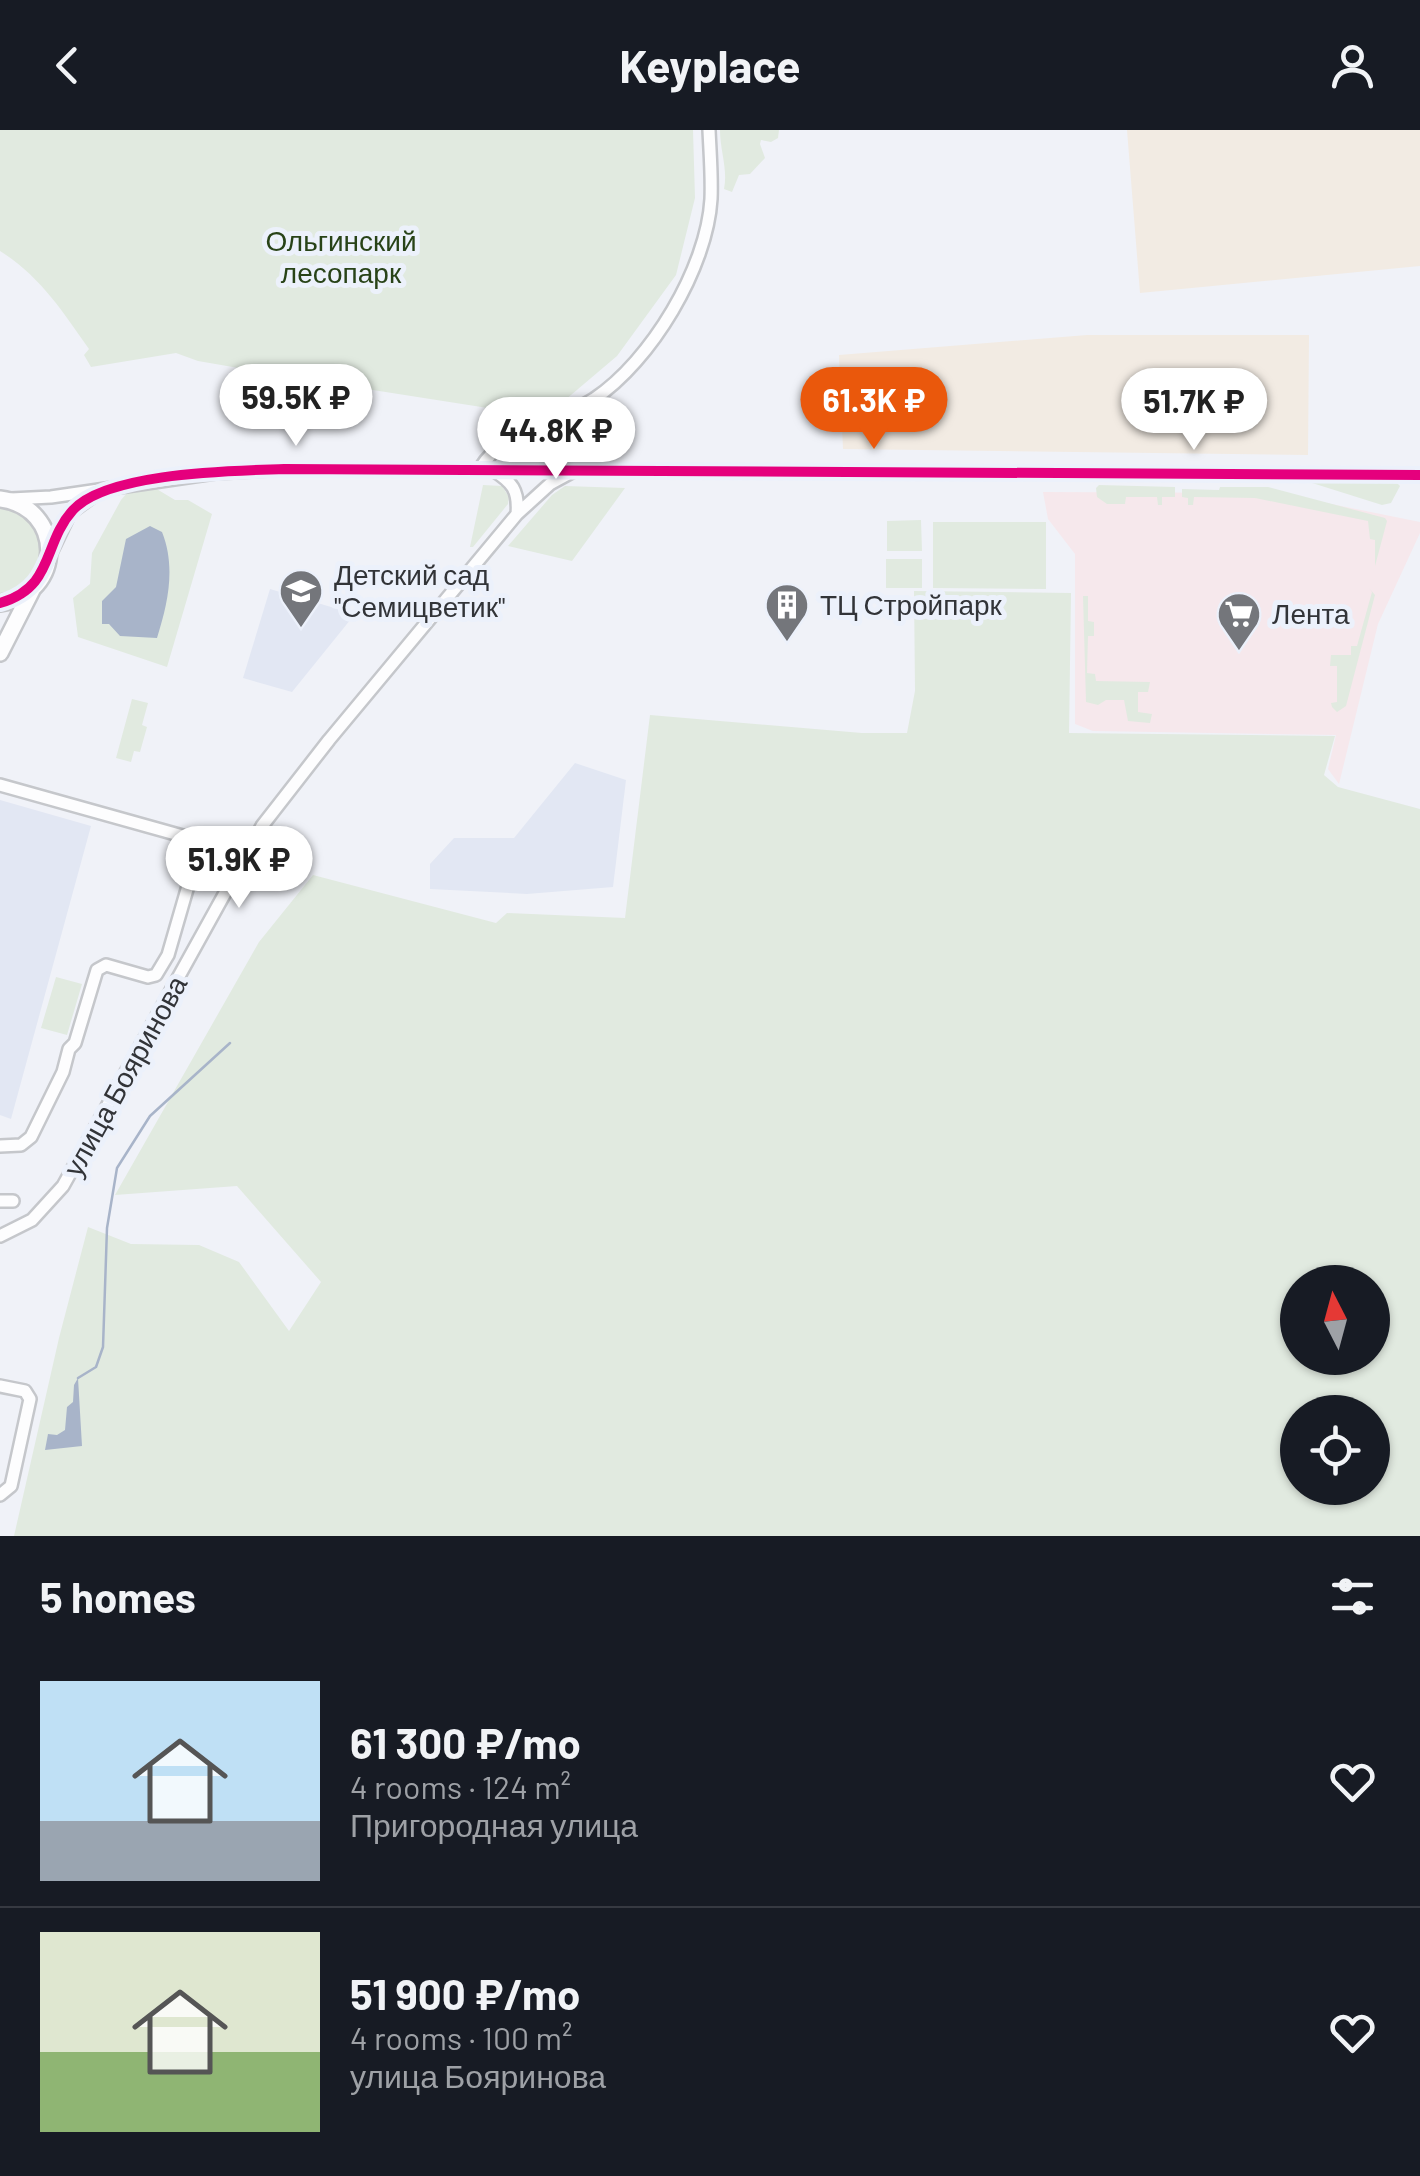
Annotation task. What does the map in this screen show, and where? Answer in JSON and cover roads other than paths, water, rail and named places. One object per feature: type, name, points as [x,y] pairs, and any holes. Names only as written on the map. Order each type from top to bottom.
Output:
[{"type":"main road","points":[[0,499],[26,508],[40,522],[48,541],[48,561],[0,652]]},
{"type":"main road","points":[[0,602],[16,599],[33,588]]},
{"type":"main road","points":[[0,637],[0,652]]},
{"type":"street","points":[[479,470],[499,443],[595,398],[628,368],[657,333],[686,286],[704,235],[711,201],[709,130]]},
{"type":"street","points":[[0,499],[51,497],[249,470],[1420,475]]},
{"type":"street","points":[[493,470],[517,490],[517,514]]},
{"type":"street","points":[[529,470],[535,478],[531,499]]},
{"type":"street","name":"улица Бояринова","points":[[0,1236],[32,1220],[64,1186],[262,826],[517,514],[560,477],[577,470]]},
{"type":"street","points":[[48,561],[70,513],[88,498],[118,487]]},
{"type":"street","points":[[0,785],[247,854]]},
{"type":"street","points":[[0,1146],[21,1145],[31,1137],[63,1072],[69,1050],[76,1043],[96,970],[106,965],[148,977],[156,975],[168,955],[201,841]]},
{"type":"street","points":[[0,1386],[25,1391],[30,1398],[11,1486],[0,1495]]},
{"type":"water","points":[[150,526],[162,532],[169,558],[169,585],[161,625],[157,638],[120,636],[109,624],[102,624],[102,601],[116,587],[126,539]]},
{"type":"water","points":[[78,1378],[82,1446],[45,1450],[48,1434],[57,1435],[65,1430],[67,1407],[73,1402]]},
{"type":"waterway","points":[[78,1378],[96,1367],[103,1347],[107,1228],[117,1168],[150,1116],[230,1043]]},
{"type":"place","name":"Детский сад \"Семицветик\"","points":[[301,629]]},
{"type":"place","name":"ТЦ Стройпарк","points":[[787,643]]},
{"type":"place","name":"Лента","points":[[1239,652]]},
{"type":"park label","name":"Ольгинский лесопарк","points":[[341,257]]}]
